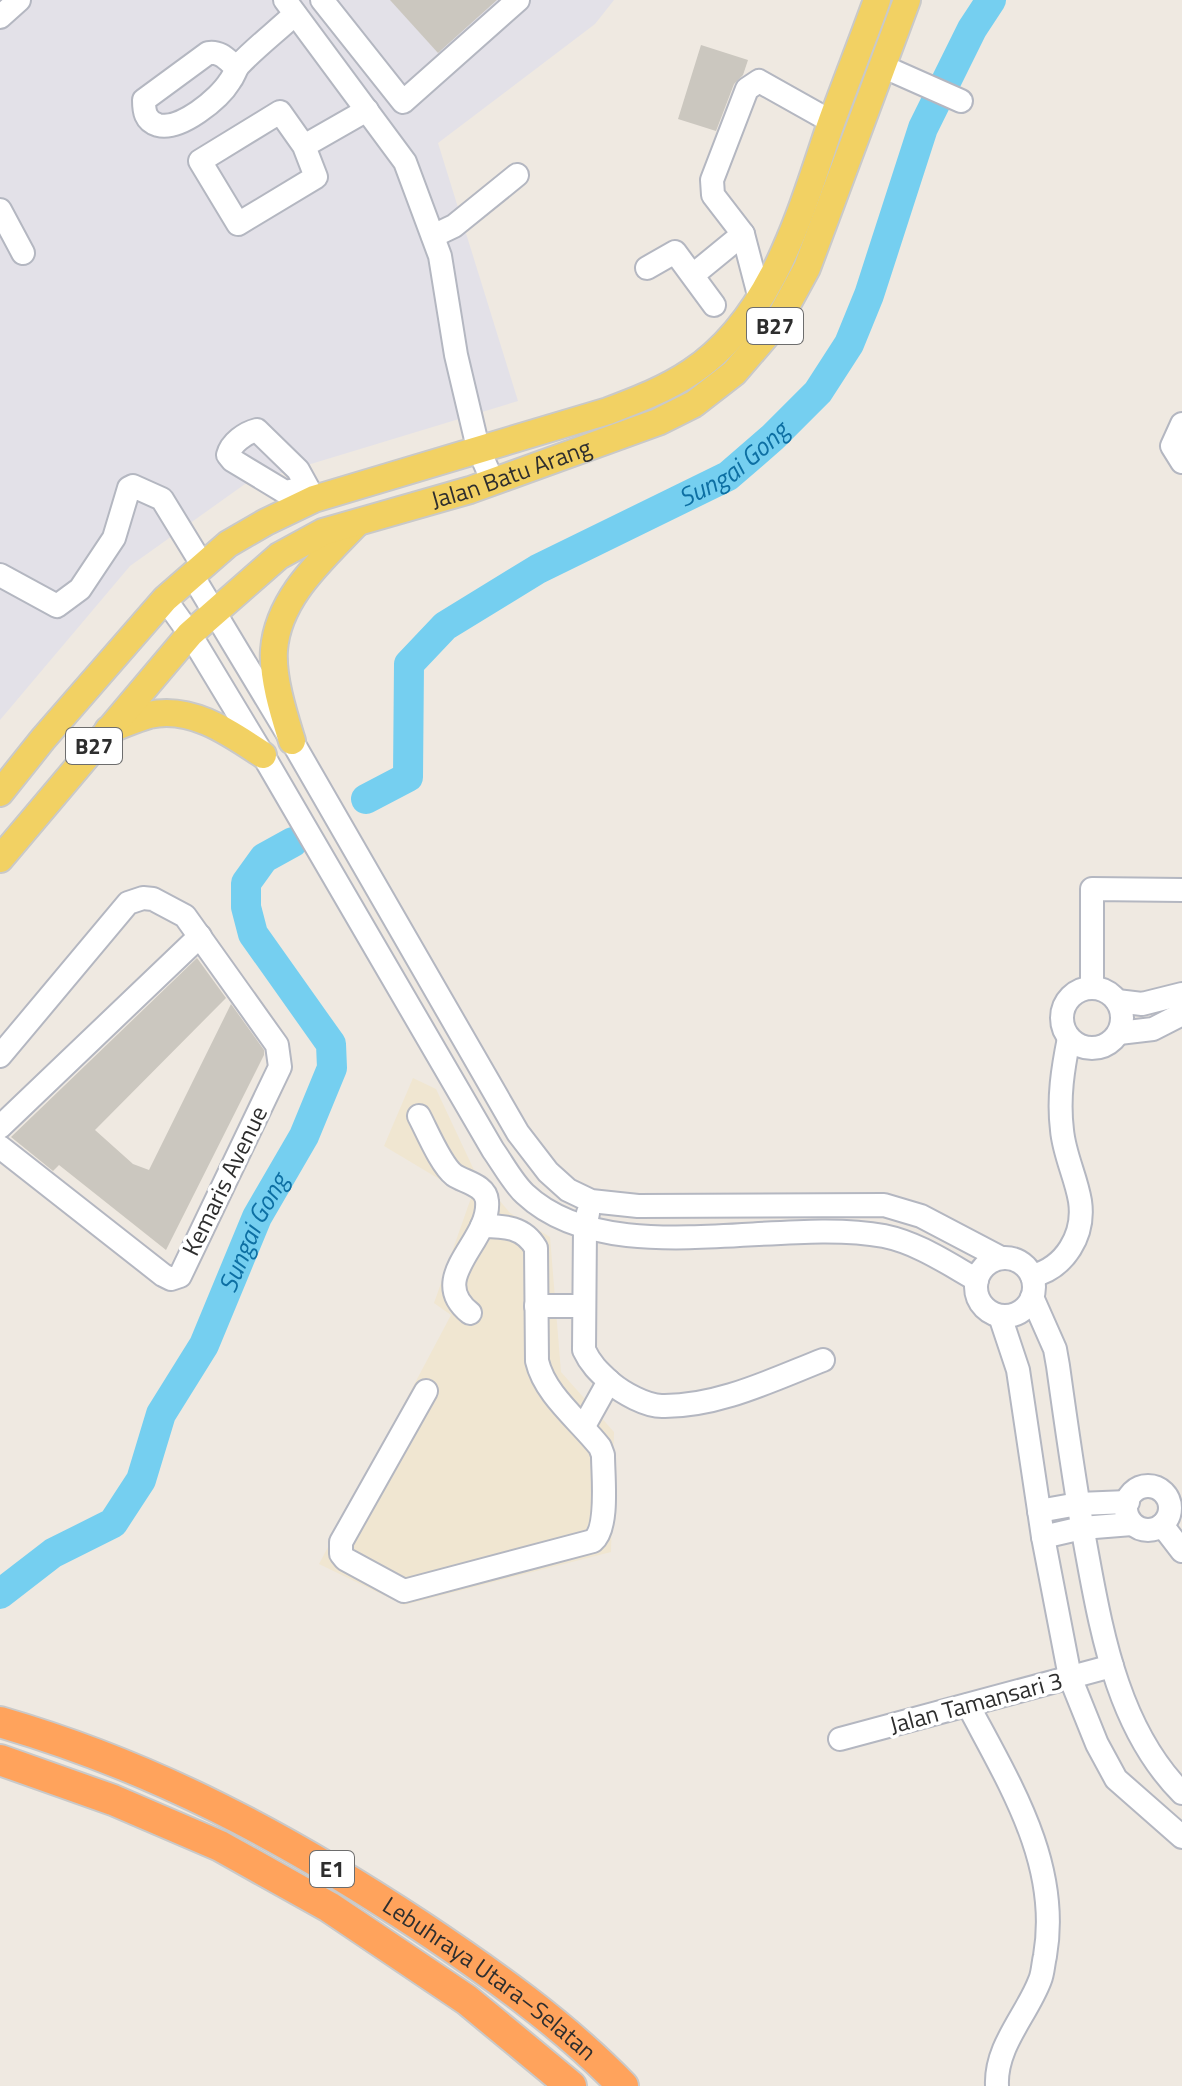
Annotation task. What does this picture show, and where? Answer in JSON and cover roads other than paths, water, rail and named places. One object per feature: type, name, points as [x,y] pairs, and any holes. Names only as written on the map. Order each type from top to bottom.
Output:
[{"type":"highway","name":"Lebuhraya Utara–Selatan","points":[[0,1722],[116,1761],[234,1814],[341,1874],[485,1969],[590,2052],[623,2086]]},
{"type":"highway","name":"Lebuhraya Utara–Selatan","points":[[0,1760],[113,1800],[220,1846],[329,1907],[467,2000],[571,2086]]},
{"type":"main road","name":"Jalan Batu Arang","points":[[0,793],[165,599],[228,544],[310,494],[608,411],[655,393],[693,372],[728,341],[760,299],[795,229],[877,0]]},
{"type":"main road","name":"Jalan Batu Arang","points":[[0,859],[190,634],[279,556],[323,532],[470,490],[658,422],[694,404],[734,373],[777,323],[807,268],[907,0]]},
{"type":"main road","points":[[292,741],[279,696],[274,650],[286,605],[359,520]]},
{"type":"main road","points":[[107,730],[152,714],[188,714],[235,735],[263,755]]},
{"type":"street","points":[[0,17],[19,0]]},
{"type":"street","points":[[322,0],[403,102],[518,0]]},
{"type":"street","points":[[237,68],[290,7],[405,162],[440,256],[456,355],[478,448],[493,482]]},
{"type":"street","points":[[882,66],[955,98]]},
{"type":"street","points":[[760,299],[743,234],[713,195],[712,180],[747,89],[759,81],[832,122]]},
{"type":"street","points":[[304,146],[367,110]]},
{"type":"street","points":[[280,112],[304,146],[316,177],[238,224],[200,161],[280,112]]},
{"type":"street","points":[[433,236],[454,226],[517,175]]},
{"type":"street","points":[[0,210],[23,253]]},
{"type":"street","points":[[693,275],[743,234]]},
{"type":"street","points":[[647,268],[675,252],[714,305]]},
{"type":"street","points":[[1177,454],[1182,424]]},
{"type":"street","points":[[0,575],[57,606],[80,589],[114,538],[129,488],[133,486],[162,499],[216,612],[518,1133],[548,1172],[568,1190],[591,1201],[638,1206],[884,1205],[921,1216],[1001,1258],[1019,1262],[1032,1286],[1055,1349],[1078,1504],[1103,1640],[1140,1735],[1157,1764],[1182,1793]]},
{"type":"street","points":[[165,599],[190,634],[263,755],[493,1150],[525,1194],[560,1217],[585,1228],[635,1237],[842,1232],[882,1236],[912,1244],[977,1280]]},
{"type":"street","points":[[1092,988],[1092,889],[1182,890]]},
{"type":"street","name":"Kemaris Avenue","points":[[0,1056],[128,903],[143,898],[153,899],[185,916],[277,1045],[280,1067],[180,1276],[171,1279],[0,1147]]},
{"type":"street","points":[[0,1127],[200,936]]},
{"type":"street","points":[[1095,1049],[1076,1044],[1069,1038],[1062,1020],[1067,1001],[1082,990],[1101,989],[1117,1001],[1142,1004],[1182,994]]},
{"type":"street","points":[[1062,1081],[1095,1049],[1113,1041],[1119,1033],[1122,1016],[1117,1001]]},
{"type":"street","points":[[1119,1033],[1153,1029],[1182,1014]]},
{"type":"street","points":[[1001,1258],[986,1265],[977,1280],[976,1290],[984,1307],[1000,1316],[1023,1310],[1032,1286],[1042,1274],[1063,1260],[1073,1246],[1080,1225],[1080,1201],[1062,1132],[1062,1081],[1069,1038]]},
{"type":"street","points":[[419,1116],[451,1173],[481,1189],[487,1201],[482,1226],[455,1275],[454,1294],[470,1313]]},
{"type":"street","points":[[591,1201],[585,1228],[584,1350],[591,1365],[621,1391],[658,1407],[716,1398],[823,1360]]},
{"type":"street","points":[[426,1391],[340,1548],[345,1559],[404,1591],[593,1541],[600,1536],[603,1523],[603,1455],[584,1426],[540,1375],[537,1361],[536,1248],[530,1236],[507,1226],[482,1226]]},
{"type":"street","points":[[536,1306],[583,1306]]},
{"type":"street","points":[[1000,1316],[1018,1370],[1043,1537],[1070,1677],[1097,1744],[1116,1779],[1182,1837]]},
{"type":"street","points":[[584,1426],[609,1381]]},
{"type":"street","points":[[1130,1513],[1136,1490],[1157,1488],[1168,1499],[1171,1522],[1182,1551]]},
{"type":"street","points":[[1039,1511],[1078,1504],[1130,1513],[1150,1530],[1171,1522]]},
{"type":"street","points":[[1043,1537],[1130,1513]]},
{"type":"street","name":"Jalan Tamansari 3","points":[[840,1739],[1112,1666]]},
{"type":"street","points":[[968,1705],[1037,1845],[1048,1893],[1049,1935],[1040,1979],[1001,2055],[997,2086]]},
{"type":"waterway","name":"Sungai Gong","points":[[366,799],[408,777],[409,664],[445,626],[538,569],[728,476],[818,392],[849,344],[869,295],[923,128],[972,29],[991,0]]},
{"type":"waterway","name":"Sungai Gong","points":[[0,1594],[53,1553],[113,1523],[141,1480],[161,1414],[204,1345],[257,1217],[304,1136],[332,1068],[331,1044],[253,934],[246,907],[246,883],[264,858],[293,842]]}]
